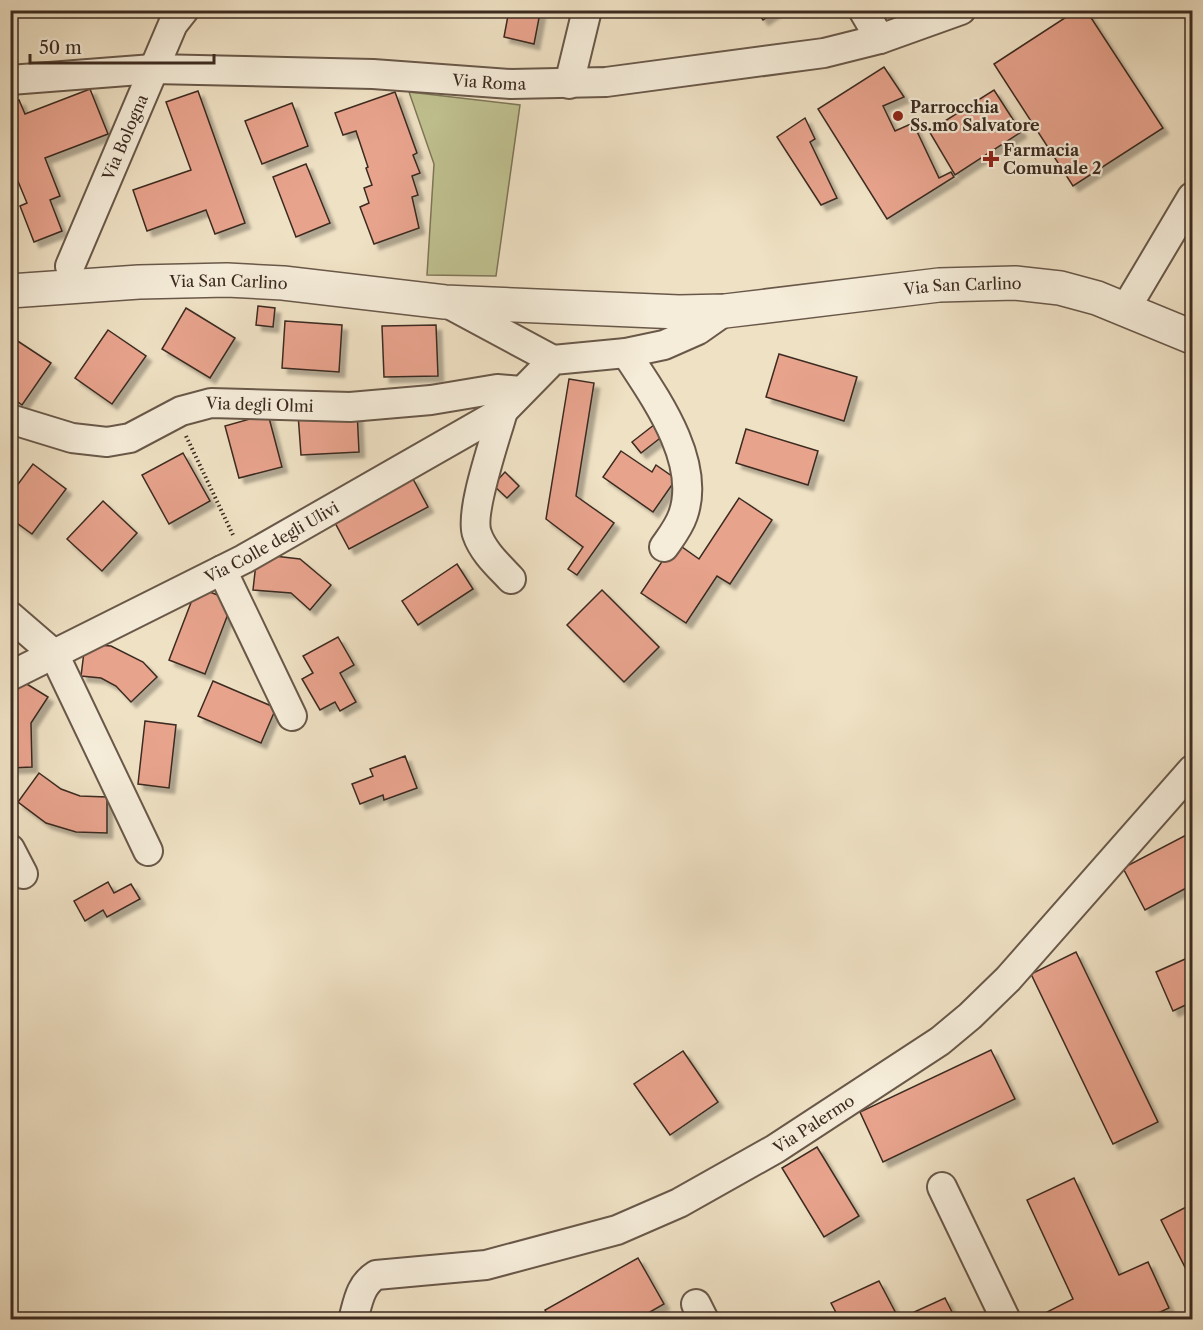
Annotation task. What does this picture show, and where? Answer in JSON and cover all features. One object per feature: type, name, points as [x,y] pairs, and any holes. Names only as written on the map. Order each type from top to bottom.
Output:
[{"type":"street","name":"Via Bologna","points":[[70,266],[173,24],[184,10]]},
{"type":"street","points":[[863,10],[880,39]]},
{"type":"street","points":[[568,84],[590,11]]},
{"type":"street","name":"Via Roma","points":[[10,80],[153,69],[373,74],[511,84],[568,84],[625,80],[810,55],[880,39],[944,13]]},
{"type":"street","points":[[1126,308],[1192,197]]},
{"type":"street","name":"Via San Carlino","points":[[10,291],[139,282],[227,280],[283,283],[445,302],[678,312],[725,311],[939,285],[1002,283],[1060,288],[1126,308],[1192,337]]},
{"type":"street","name":"Via San Carlino","points":[[445,302],[553,360],[626,353],[679,339],[725,311]]},
{"type":"street","points":[[626,353],[662,409],[673,432],[684,467],[686,505],[678,528],[664,547]]},
{"type":"street","points":[[511,579],[486,550],[476,533],[477,507],[512,401],[553,360]]},
{"type":"street","name":"Via degli Olmi","points":[[10,419],[72,438],[107,442],[130,438],[176,414],[211,403],[350,407],[431,400],[497,389],[512,401]]},
{"type":"street","name":"Via Colle degli Ulivi","points":[[10,676],[233,564],[512,401]]},
{"type":"street","points":[[233,564],[292,716]]},
{"type":"street","points":[[10,616],[54,654],[148,851]]},
{"type":"street","name":"Via Palermo","points":[[353,1320],[361,1293],[370,1279],[376,1275],[454,1270],[486,1265],[617,1230],[679,1203],[817,1122],[940,1041],[987,1001],[1192,770]]},
{"type":"street","points":[[10,849],[23,874]]},
{"type":"street","points":[[942,1186],[1006,1320]]},
{"type":"path","points":[[176,414],[233,564]]},
{"type":"green space","points":[[409,92],[520,105],[496,276],[427,275],[434,164]]},
{"type":"building","points":[[509,10],[540,13],[534,44],[504,37]]},
{"type":"building","points":[[756,10],[777,10],[763,20]]},
{"type":"building","points":[[1077,10],[1086,10],[1163,128],[1073,186],[994,64]]},
{"type":"building","points":[[884,67],[904,97],[883,106],[895,131],[913,123],[939,178],[951,172],[954,177],[887,219],[818,109]]},
{"type":"building","points":[[90,89],[108,134],[45,158],[60,196],[50,200],[62,231],[34,242],[20,206],[27,203],[10,162],[10,103],[19,100],[25,114]]},
{"type":"building","points":[[994,90],[1021,132],[955,175],[929,131]]},
{"type":"building","points":[[198,91],[245,223],[215,234],[206,210],[147,231],[133,190],[191,170],[166,102]]},
{"type":"building","points":[[395,92],[417,153],[413,155],[420,173],[412,176],[418,195],[412,197],[419,228],[374,244],[360,207],[369,203],[364,188],[372,185],[366,168],[368,167],[356,131],[343,135],[335,113]]},
{"type":"building","points":[[292,103],[308,146],[262,164],[245,121]]},
{"type":"building","points":[[805,118],[815,139],[810,142],[837,198],[821,205],[777,137]]},
{"type":"building","points":[[306,164],[330,223],[296,237],[273,177]]},
{"type":"building","points":[[258,306],[275,308],[273,327],[256,325]]},
{"type":"building","points":[[186,308],[235,338],[210,378],[162,349]]},
{"type":"building","points":[[285,321],[342,325],[339,372],[282,368]]},
{"type":"building","points":[[436,325],[438,376],[384,377],[382,326]]},
{"type":"building","points":[[108,330],[146,356],[112,404],[75,378]]},
{"type":"building","points":[[10,336],[51,363],[22,405],[10,396]]},
{"type":"building","points":[[779,354],[857,377],[844,421],[766,397]]},
{"type":"building","points":[[569,379],[594,383],[576,496],[614,523],[577,575],[568,569],[583,547],[546,519]]},
{"type":"building","points":[[357,410],[359,452],[301,455],[298,414]]},
{"type":"building","points":[[268,414],[282,467],[239,478],[225,426]]},
{"type":"building","points":[[659,421],[668,432],[641,453],[632,442]]},
{"type":"building","points":[[746,429],[818,451],[808,485],[736,463]]},
{"type":"building","points":[[621,451],[652,472],[656,465],[676,479],[653,512],[603,477]]},
{"type":"building","points":[[183,453],[210,501],[169,524],[142,475]]},
{"type":"building","points":[[33,464],[66,489],[32,534],[10,518],[10,495]]},
{"type":"building","points":[[505,472],[519,486],[507,498],[493,485]]},
{"type":"building","points":[[412,477],[428,507],[349,549],[333,519]]},
{"type":"building","points":[[739,498],[772,520],[730,584],[717,576],[686,623],[641,593],[675,542],[699,559]]},
{"type":"building","points":[[103,501],[137,533],[102,571],[67,539]]},
{"type":"building","points":[[257,554],[300,559],[331,585],[310,610],[291,593],[253,590]]},
{"type":"building","points":[[457,564],[473,589],[418,625],[402,601]]},
{"type":"building","points":[[197,587],[233,601],[205,674],[169,660]]},
{"type":"building","points":[[602,590],[659,647],[624,682],[567,625]]},
{"type":"building","points":[[338,637],[354,665],[340,673],[356,702],[340,711],[335,702],[320,710],[302,679],[313,673],[303,656]]},
{"type":"building","points":[[85,644],[111,646],[143,662],[157,677],[131,702],[116,686],[101,678],[81,676]]},
{"type":"building","points":[[17,678],[48,697],[31,723],[32,767],[10,768],[10,688]]},
{"type":"building","points":[[213,681],[276,708],[261,743],[198,716]]},
{"type":"building","points":[[145,721],[176,725],[169,788],[138,784]]},
{"type":"building","points":[[405,756],[417,788],[384,800],[383,795],[360,804],[352,784],[373,776],[370,769]]},
{"type":"building","points":[[39,773],[61,789],[80,796],[107,797],[107,833],[76,832],[46,823],[18,802]]},
{"type":"building","points":[[1192,832],[1192,885],[1145,910],[1123,868]]},
{"type":"building","points":[[108,882],[114,893],[131,884],[140,899],[107,917],[103,910],[85,921],[74,901]]},
{"type":"building","points":[[1076,952],[1158,1122],[1113,1144],[1031,974]]},
{"type":"building","points":[[1192,956],[1192,1002],[1173,1011],[1156,972]]},
{"type":"building","points":[[991,1050],[1015,1099],[883,1162],[860,1112]]},
{"type":"building","points":[[683,1051],[718,1102],[670,1135],[634,1084]]},
{"type":"building","points":[[817,1147],[859,1216],[824,1237],[782,1168]]},
{"type":"building","points":[[1074,1178],[1119,1275],[1148,1262],[1169,1308],[1143,1320],[1048,1320],[1045,1313],[1073,1299],[1027,1200]]},
{"type":"building","points":[[1192,1204],[1192,1281],[1161,1220]]},
{"type":"building","points":[[638,1258],[664,1304],[636,1320],[550,1320],[545,1310]]},
{"type":"building","points":[[879,1281],[899,1319],[945,1298],[956,1320],[840,1320],[831,1303]]},
{"type":"place","name":"Parrocchia Ss.mo Salvatore","points":[[898,116]]},
{"type":"place","name":"Farmacia Comunale 2","points":[[991,159]]}]
